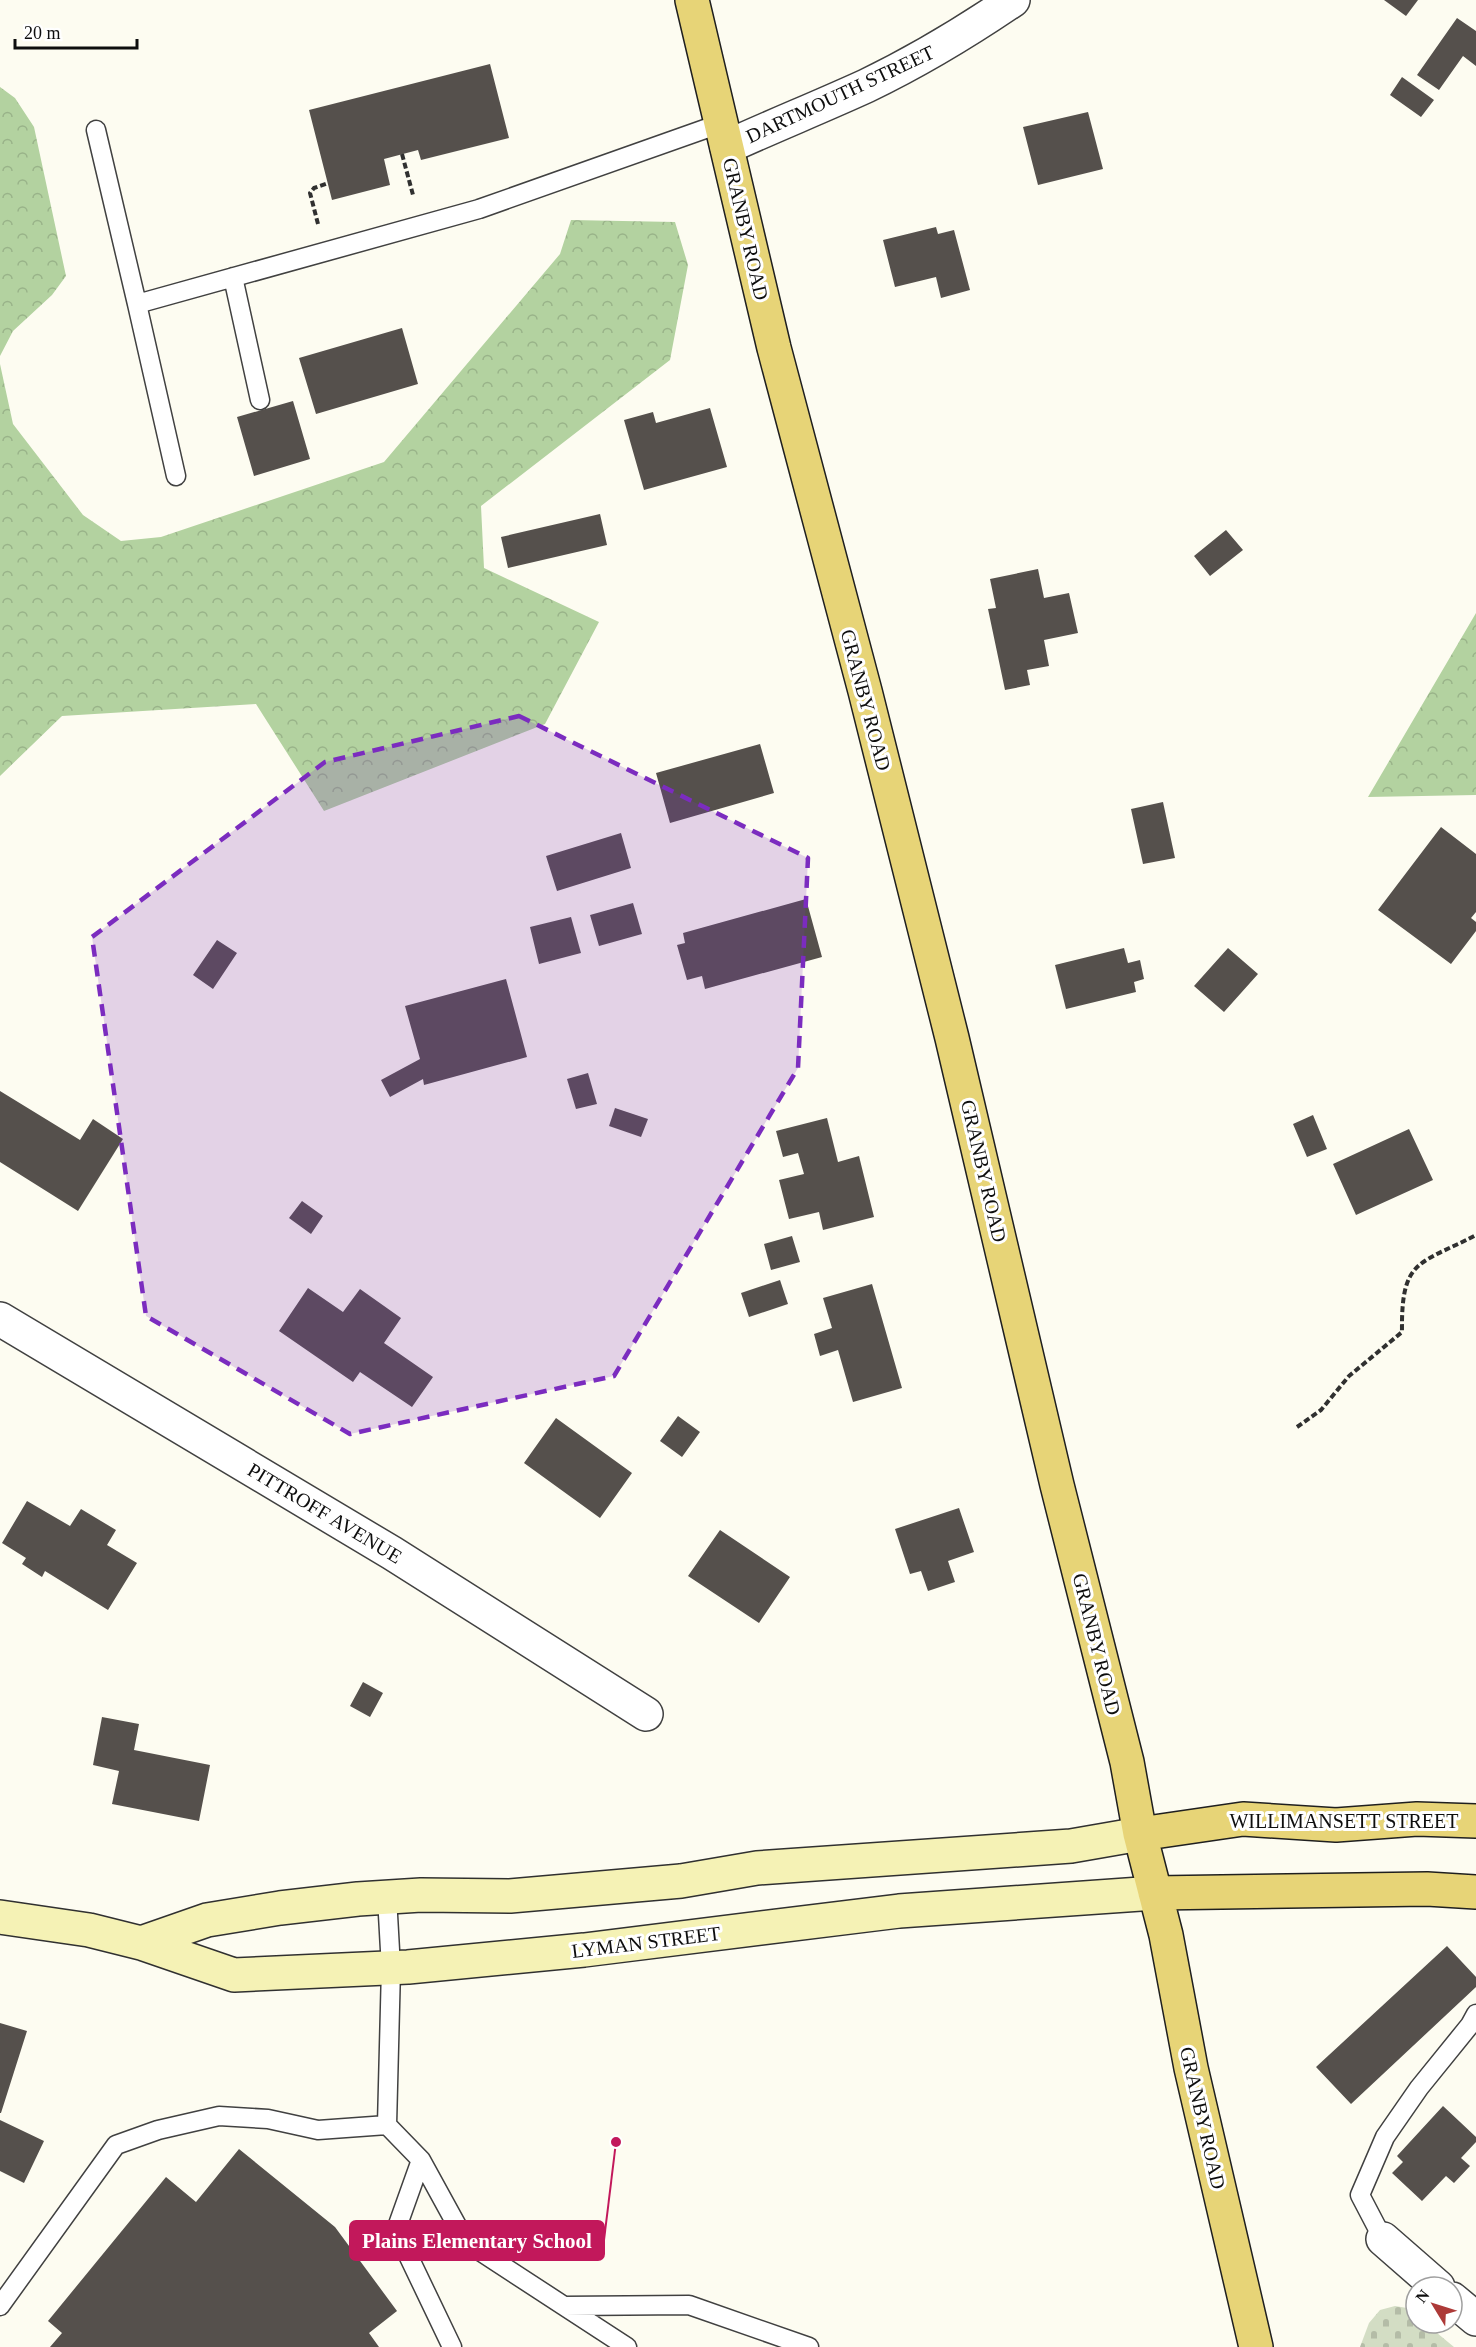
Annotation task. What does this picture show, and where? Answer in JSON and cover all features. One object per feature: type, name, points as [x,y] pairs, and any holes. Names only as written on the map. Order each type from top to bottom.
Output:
[{"type":"main road","name":"GRANBY ROAD","points":[[692,0],[774,348],[865,691],[952,1038],[1057,1485],[1127,1762],[1140,1834],[1155,1893],[1191,2068],[1256,2347]]},
{"type":"main road","name":"WILLIMANSETT STREET","points":[[1140,1834],[1243,1819],[1336,1825],[1417,1819],[1476,1821]]},
{"type":"main road","points":[[141,1943],[207,1920],[280,1908],[387,1897],[510,1896],[681,1881],[757,1869],[1071,1846],[1140,1834]]},
{"type":"main road","points":[[1155,1893],[1427,1889],[1476,1892]]},
{"type":"main road","name":"LYMAN STREET","points":[[0,1917],[89,1930],[141,1943],[234,1975],[391,1968],[584,1950],[899,1911],[1155,1893]]},
{"type":"street","name":"DARTMOUTH STREET","points":[[724,135],[866,86],[969,30],[1013,0]]},
{"type":"street","name":"PITTROFF AVENUE","points":[[0,1319],[392,1553],[646,1713]]},
{"type":"street","points":[[1383,2239],[1424,2275]]},
{"type":"street","points":[[1464,2309],[1476,2319]]},
{"type":"lane","points":[[96,130],[176,476]]},
{"type":"lane","points":[[137,304],[479,209],[724,135]]},
{"type":"lane","points":[[233,276],[260,400]]},
{"type":"lane","points":[[387,1897],[391,1968],[387,2125],[421,2160],[466,2242],[627,2347]]},
{"type":"lane","points":[[1383,2239],[1360,2195],[1385,2137],[1419,2088],[1470,2025],[1476,2014]]},
{"type":"lane","points":[[0,2306],[116,2145],[159,2130],[219,2116],[268,2119],[318,2130],[387,2125]]},
{"type":"lane","points":[[421,2160],[396,2230],[452,2347]]},
{"type":"lane","points":[[564,2306],[689,2305],[809,2347]]},
{"type":"path","points":[[402,154],[421,225]]},
{"type":"path","points":[[325,250],[310,193],[314,188],[328,183]]},
{"type":"path","points":[[1297,1427],[1321,1410],[1349,1376],[1402,1332],[1401,1306],[1407,1280],[1422,1261],[1476,1235]]},
{"type":"highlighted area","points":[[519,716],[808,858],[798,1068],[614,1376],[350,1434],[146,1316],[92,937],[325,762]]},
{"type":"green space","points":[[0,87],[15,98],[34,127],[66,276],[52,295],[13,331],[0,356]]},
{"type":"green space","points":[[571,220],[675,222],[688,265],[670,360],[481,506],[484,568],[599,622],[545,724],[324,811],[256,704],[62,716],[0,776],[0,364],[13,424],[83,515],[121,541],[161,537],[384,462],[560,254]]},
{"type":"green space","points":[[1476,613],[1476,795],[1368,797]]},
{"type":"green space","points":[[1395,2306],[1404,2308],[1404,2335],[1440,2335],[1454,2347],[1360,2347],[1369,2323],[1380,2310]]},
{"type":"building","points":[[1384,0],[1418,0],[1406,16]]},
{"type":"building","points":[[1457,18],[1476,31],[1476,66],[1463,56],[1439,90],[1417,75]]},
{"type":"building","points":[[490,64],[509,138],[421,160],[418,150],[384,159],[390,185],[332,200],[309,110]]},
{"type":"building","points":[[1402,77],[1434,100],[1421,117],[1390,95]]},
{"type":"building","points":[[1088,112],[1103,169],[1038,185],[1023,127]]},
{"type":"building","points":[[936,227],[938,234],[954,230],[970,290],[941,298],[936,277],[895,287],[883,240]]},
{"type":"building","points":[[402,328],[418,384],[316,414],[299,358]]},
{"type":"building","points":[[293,401],[310,459],[254,476],[237,417]]},
{"type":"building","points":[[710,408],[727,467],[644,490],[624,420],[653,412],[656,423]]},
{"type":"building","points":[[600,514],[607,545],[508,568],[501,537]]},
{"type":"building","points":[[1226,530],[1243,550],[1210,576],[1194,556]]},
{"type":"building","points":[[1038,569],[1044,598],[1069,593],[1078,633],[1044,640],[1049,666],[1027,670],[1030,685],[1005,690],[988,609],[996,608],[990,579]]},
{"type":"building","points":[[760,744],[774,793],[670,823],[656,773]]},
{"type":"building","points":[[1163,802],[1175,858],[1143,864],[1131,809]]},
{"type":"building","points":[[1441,827],[1476,854],[1476,912],[1471,918],[1476,922],[1476,931],[1451,964],[1378,910]]},
{"type":"building","points":[[621,833],[631,868],[557,891],[546,856]]},
{"type":"building","points":[[806,899],[822,957],[705,989],[702,976],[687,980],[677,945],[685,943],[683,933]]},
{"type":"building","points":[[633,903],[642,934],[599,946],[590,915]]},
{"type":"building","points":[[571,917],[581,953],[539,964],[530,927]]},
{"type":"building","points":[[217,940],[237,953],[213,989],[193,975]]},
{"type":"building","points":[[1124,948],[1128,963],[1140,960],[1144,979],[1134,982],[1136,992],[1066,1009],[1055,965]]},
{"type":"building","points":[[1228,948],[1258,974],[1224,1012],[1194,986]]},
{"type":"building","points":[[506,979],[527,1057],[424,1085],[423,1079],[390,1097],[381,1080],[420,1059],[405,1006]]},
{"type":"building","points":[[588,1073],[597,1104],[576,1109],[567,1079]]},
{"type":"building","points":[[0,1091],[80,1140],[93,1119],[123,1139],[78,1211],[0,1162]]},
{"type":"building","points":[[615,1108],[648,1119],[641,1137],[609,1126]]},
{"type":"building","points":[[1313,1115],[1327,1149],[1307,1157],[1293,1124]]},
{"type":"building","points":[[827,1118],[838,1162],[859,1156],[874,1217],[823,1230],[819,1212],[789,1219],[779,1180],[804,1174],[798,1153],[783,1157],[776,1131]]},
{"type":"building","points":[[1409,1129],[1433,1180],[1356,1215],[1333,1164]]},
{"type":"building","points":[[302,1201],[323,1216],[311,1234],[289,1218]]},
{"type":"building","points":[[792,1236],[800,1262],[771,1270],[764,1244]]},
{"type":"building","points":[[780,1280],[788,1304],[749,1317],[741,1293]]},
{"type":"building","points":[[872,1284],[902,1388],[853,1402],[838,1350],[820,1356],[814,1334],[832,1328],[823,1298]]},
{"type":"building","points":[[308,1288],[343,1312],[360,1289],[401,1318],[384,1343],[433,1377],[412,1407],[360,1372],[353,1382],[279,1331]]},
{"type":"building","points":[[678,1416],[700,1432],[682,1457],[660,1441]]},
{"type":"building","points":[[556,1418],[632,1473],[600,1518],[524,1463]]},
{"type":"building","points":[[27,1501],[70,1526],[81,1509],[116,1530],[107,1545],[137,1563],[108,1610],[45,1571],[42,1577],[22,1564],[26,1558],[2,1543]]},
{"type":"building","points":[[959,1508],[974,1552],[948,1561],[955,1582],[928,1591],[921,1571],[910,1574],[895,1529]]},
{"type":"building","points":[[720,1530],[790,1577],[759,1623],[688,1576]]},
{"type":"building","points":[[363,1682],[383,1693],[370,1717],[350,1706]]},
{"type":"building","points":[[102,1717],[139,1724],[134,1750],[210,1765],[199,1821],[112,1804],[119,1771],[93,1765]]},
{"type":"building","points":[[1447,1946],[1476,1977],[1476,1987],[1351,2104],[1316,2067]]},
{"type":"building","points":[[0,2023],[27,2031],[1,2113],[0,2113]]},
{"type":"building","points":[[1443,2106],[1476,2137],[1476,2142],[1461,2158],[1470,2166],[1454,2183],[1446,2176],[1422,2201],[1392,2173],[1403,2162],[1397,2156]]},
{"type":"building","points":[[0,2120],[44,2141],[24,2183],[0,2171]]},
{"type":"building","points":[[239,2149],[335,2227],[397,2311],[369,2333],[379,2347],[50,2347],[62,2333],[48,2321],[166,2177],[196,2202]]},
{"type":"place","name":"Plains Elementary School","points":[[616,2142]]}]
